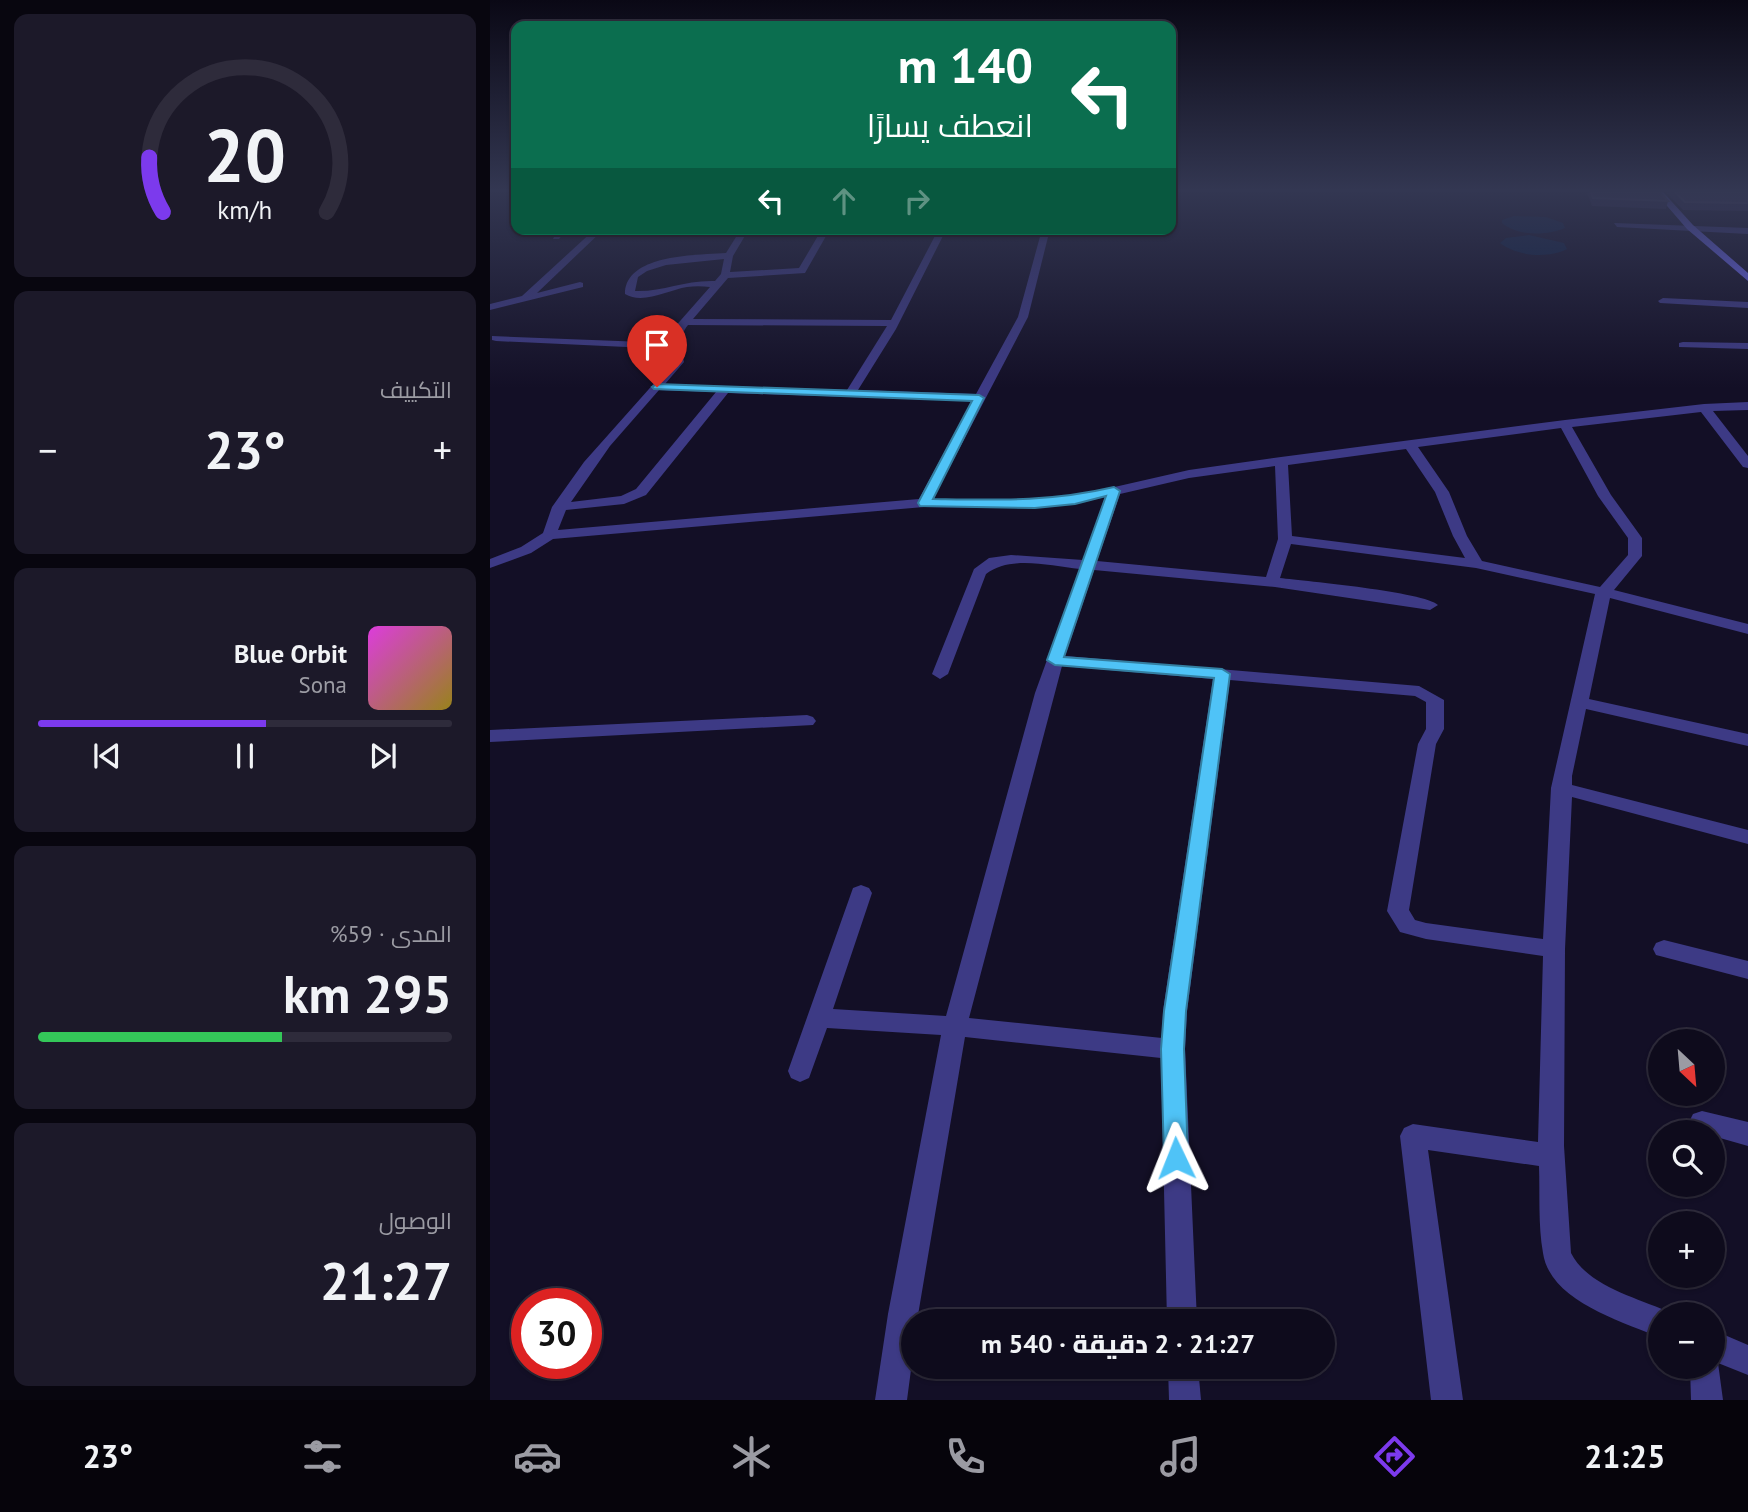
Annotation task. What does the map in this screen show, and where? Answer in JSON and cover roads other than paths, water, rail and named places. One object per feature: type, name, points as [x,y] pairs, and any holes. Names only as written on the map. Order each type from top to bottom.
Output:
[{"type":"street","points":[[526,298],[575,257]]},
{"type":"street","points":[[718,257],[656,265],[636,274],[629,287],[630,294],[665,293],[688,285],[722,279],[802,271],[810,257]]},
{"type":"street","points":[[549,535],[559,507],[606,445],[679,362],[675,346],[677,331],[722,279],[729,257]]},
{"type":"street","points":[[851,393],[894,323],[928,257]]},
{"type":"street","points":[[925,503],[1023,317],[1039,257]]},
{"type":"street","points":[[1725,257],[1748,278]]},
{"type":"street","points":[[1736,267],[1748,267]]},
{"type":"street","points":[[490,307],[580,285]]},
{"type":"street","points":[[1663,301],[1748,305]]},
{"type":"street","points":[[685,322],[894,323]]},
{"type":"street","points":[[496,338],[675,346]]},
{"type":"street","points":[[1683,345],[1748,346]]},
{"type":"street","points":[[657,387],[979,398]]},
{"type":"street","points":[[559,507],[624,500],[641,492],[726,388]]},
{"type":"street","points":[[490,564],[526,550],[549,535],[925,503],[1035,504],[1075,500],[1189,474],[1281,461],[1565,424],[1704,408],[1748,406]]},
{"type":"street","points":[[1704,408],[1748,464]]},
{"type":"street","points":[[1565,424],[1605,496],[1635,538],[1634,556],[1603,593],[1577,702],[1561,788],[1554,949],[1552,1156],[1557,1255],[1566,1273],[1586,1290],[1648,1317]]},
{"type":"street","points":[[1409,444],[1443,492],[1460,536],[1476,564]]},
{"type":"street","points":[[1271,583],[1285,539],[1281,461]]},
{"type":"street","points":[[891,1400],[903,1314],[955,1026],[1044,693],[1114,491]]},
{"type":"street","points":[[1285,539],[1476,564],[1748,629]]},
{"type":"street","points":[[940,674],[979,572],[994,561],[1011,559],[1089,565],[1361,592],[1430,605]]},
{"type":"street","points":[[1055,660],[1419,691],[1434,700],[1435,729],[1427,744],[1398,911],[1408,926],[1426,931],[1554,949]]},
{"type":"street","points":[[1182,1309],[1172,1049],[1222,674]]},
{"type":"street","points":[[1577,702],[1748,740]]},
{"type":"street","points":[[490,736],[807,721]]},
{"type":"street","points":[[1561,788],[1748,837]]},
{"type":"street","points":[[800,1071],[862,893]]},
{"type":"street","points":[[1664,949],[1748,970]]},
{"type":"street","points":[[818,1018],[955,1026],[1172,1049]]},
{"type":"street","points":[[1725,1128],[1748,1133]]},
{"type":"street","points":[[1447,1400],[1413,1136],[1552,1156]]},
{"type":"street","points":[[1725,1350],[1748,1360]]},
{"type":"street","points":[[1184,1379],[1185,1400]]},
{"type":"street","points":[[1705,1379],[1707,1400]]}]
